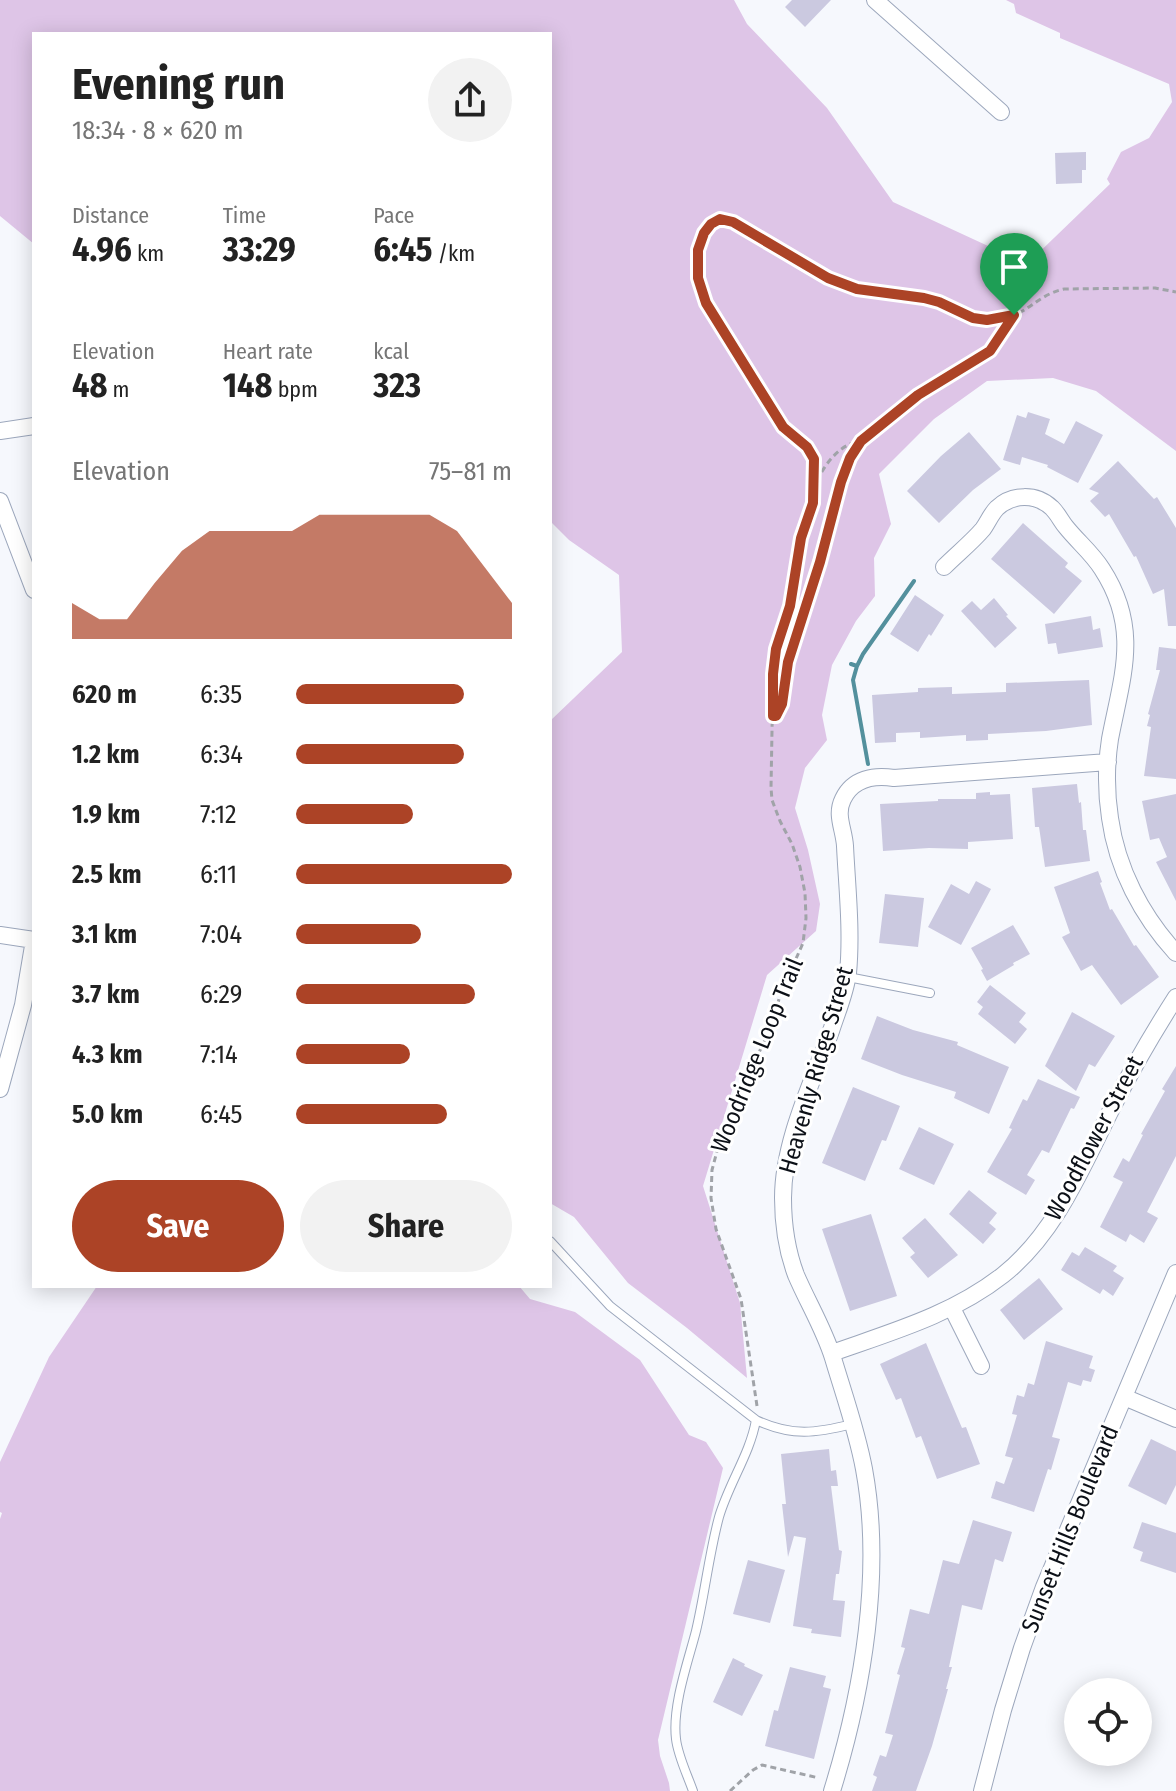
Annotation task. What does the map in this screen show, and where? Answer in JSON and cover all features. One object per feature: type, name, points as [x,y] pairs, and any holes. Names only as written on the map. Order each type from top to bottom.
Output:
[{"type":"street","points":[[875,0],[1001,112]]},
{"type":"street","points":[[0,431],[32,426]]},
{"type":"street","points":[[944,567],[983,529],[994,511],[1013,498],[1026,497],[1039,499],[1050,506],[1104,570],[1122,615],[1126,661],[1110,741],[1107,788],[1110,820],[1121,863],[1139,903],[1155,929],[1176,953]]},
{"type":"street","points":[[0,501],[32,585]]},
{"type":"street","name":"Heavenly Ridge Street","points":[[832,1791],[857,1691],[865,1644],[869,1600],[869,1508],[864,1469],[832,1353],[795,1273],[784,1227],[783,1197],[790,1142],[848,977],[845,841],[839,814],[842,801],[848,790],[867,777],[894,778],[1108,762]]},
{"type":"street","points":[[0,935],[32,940]]},
{"type":"street","points":[[0,1089],[23,1005],[32,952]]},
{"type":"street","name":"Woodflower Street","points":[[832,1353],[923,1322],[952,1308],[1005,1274],[1027,1252],[1064,1203],[1143,1047],[1176,997]]},
{"type":"street","name":"Sunset Hills Boulevard","points":[[982,1791],[1003,1710],[1044,1587],[1176,1273]]},
{"type":"street","points":[[952,1308],[981,1366]]},
{"type":"street","points":[[1124,1397],[1176,1419]]},
{"type":"lane","points":[[848,977],[930,993]]},
{"type":"lane","points":[[552,1243],[616,1312],[756,1420],[796,1432],[853,1424]]},
{"type":"lane","points":[[693,1791],[676,1738],[682,1684],[719,1517],[753,1439],[756,1420]]},
{"type":"path","points":[[861,441],[854,441],[841,449],[815,478],[814,459],[807,447],[783,427],[706,303],[698,278],[698,250],[711,224],[720,219],[733,222],[828,278],[857,289],[924,298],[973,318],[987,320],[1020,314],[1050,292],[1064,289],[1155,288],[1176,292]]},
{"type":"path","points":[[773,716],[782,704],[788,662],[850,458],[861,441],[918,395],[990,351],[1014,315]]},
{"type":"path","name":"Woodridge Loop Trail","points":[[756,1420],[757,1400],[741,1299],[716,1229],[711,1184],[720,1140],[773,1023],[780,995],[803,943],[806,918],[800,867],[772,800],[773,674],[776,649],[790,606],[801,538],[813,503],[815,478]]},
{"type":"path","points":[[730,1791],[762,1765],[805,1773]]},
{"type":"shaded area","points":[[0,0],[734,0],[747,24],[827,108],[893,202],[1027,264],[1110,184],[1107,179],[1121,152],[1149,138],[1172,102],[1169,84],[1060,38],[1060,33],[1016,13],[1014,4],[1006,0],[1176,0],[1176,451],[1096,391],[1053,378],[987,381],[934,419],[879,474],[891,524],[874,558],[875,596],[856,621],[832,665],[822,715],[827,740],[805,768],[795,808],[820,904],[816,931],[767,975],[703,1186],[740,1303],[747,1378],[628,1283],[574,1217],[552,1204],[552,719],[622,652],[619,575],[569,540],[552,523],[552,32],[32,32],[32,242],[0,216]]},
{"type":"shaded area","points":[[96,1288],[521,1288],[530,1299],[575,1312],[640,1360],[689,1435],[706,1442],[723,1468],[658,1740],[670,1791],[0,1791],[0,1462],[49,1357]]},
{"type":"building","points":[[792,0],[831,0],[805,27],[785,7]]},
{"type":"building","points":[[1086,152],[1082,183],[1056,184],[1055,153]]},
{"type":"building","points":[[1028,412],[1050,419],[1045,434],[1064,444],[1076,421],[1103,435],[1078,483],[1048,465],[1022,457],[1020,465],[1003,460],[1017,415],[1026,418]]},
{"type":"building","points":[[969,432],[1001,469],[973,490],[939,523],[907,491]]},
{"type":"building","points":[[1118,461],[1154,499],[1157,497],[1176,528],[1176,626],[1168,626],[1164,589],[1153,594],[1136,556],[1109,514],[1105,517],[1090,501],[1099,493],[1089,489]]},
{"type":"building","points":[[1023,523],[1068,563],[1065,567],[1082,581],[1054,614],[991,559]]},
{"type":"building","points":[[915,595],[944,615],[918,652],[890,634]]},
{"type":"building","points":[[994,598],[1017,628],[995,648],[961,611],[972,601],[981,610]]},
{"type":"building","points":[[1091,616],[1093,630],[1100,628],[1103,647],[1058,654],[1056,643],[1048,644],[1045,624]]},
{"type":"building","points":[[1159,647],[1176,649],[1176,779],[1144,776],[1151,727],[1147,726],[1148,714],[1160,670],[1156,670]]},
{"type":"building","points":[[1089,680],[1092,725],[988,734],[988,740],[966,741],[966,735],[920,738],[920,732],[896,733],[896,742],[875,743],[872,695],[952,687],[952,694],[1006,692],[1006,683]]},
{"type":"building","points":[[1077,784],[1090,861],[1045,867],[1039,827],[1035,827],[1032,788]]},
{"type":"building","points":[[990,792],[990,795],[1010,794],[1013,839],[968,842],[968,849],[883,851],[880,804],[976,799],[976,793]]},
{"type":"building","points":[[1176,794],[1176,901],[1156,862],[1167,857],[1159,838],[1150,840],[1142,801]]},
{"type":"building","points":[[1098,871],[1110,910],[1159,977],[1121,1005],[1092,965],[1081,971],[1062,937],[1070,933],[1054,887]]},
{"type":"building","points":[[976,881],[991,889],[961,945],[928,927],[951,884],[969,894]]},
{"type":"building","points":[[885,894],[924,898],[918,947],[879,943]]},
{"type":"building","points":[[1013,925],[1030,954],[987,981],[971,948]]},
{"type":"building","points":[[990,985],[1026,1013],[1019,1022],[1027,1029],[1015,1044],[978,1014],[983,1007],[977,1002]]},
{"type":"building","points":[[1072,1012],[1115,1036],[1095,1067],[1089,1064],[1076,1091],[1045,1066]]},
{"type":"building","points":[[877,1016],[958,1042],[957,1045],[1009,1067],[989,1114],[954,1098],[956,1092],[861,1059]]},
{"type":"building","points":[[1176,1066],[1176,1156],[1147,1212],[1158,1218],[1144,1243],[1130,1234],[1126,1242],[1100,1227],[1123,1182],[1113,1177],[1123,1158],[1129,1162],[1165,1091],[1162,1089]]},
{"type":"building","points":[[1038,1079],[1080,1097],[1074,1109],[1071,1108],[1049,1153],[1042,1150],[1027,1175],[1035,1180],[1026,1195],[987,1172],[1012,1129],[1009,1128],[1023,1099],[1027,1101]]},
{"type":"building","points":[[853,1087],[900,1106],[865,1181],[822,1163]]},
{"type":"building","points":[[919,1127],[954,1144],[934,1185],[899,1169]]},
{"type":"building","points":[[969,1190],[997,1213],[989,1223],[996,1229],[983,1244],[949,1214]]},
{"type":"building","points":[[871,1214],[897,1296],[850,1311],[822,1229]]},
{"type":"building","points":[[925,1218],[958,1255],[928,1278],[910,1257],[915,1253],[902,1238]]},
{"type":"building","points":[[1085,1247],[1117,1266],[1113,1271],[1124,1278],[1113,1296],[1103,1289],[1100,1294],[1061,1270],[1072,1252],[1079,1256]]},
{"type":"building","points":[[1039,1278],[1063,1309],[1024,1340],[1000,1310]]},
{"type":"building","points":[[1046,1341],[1093,1356],[1089,1368],[1095,1370],[1091,1382],[1083,1380],[1081,1386],[1068,1382],[1052,1437],[1060,1439],[1034,1512],[991,1498],[996,1481],[1004,1484],[1013,1458],[1005,1456],[1017,1415],[1012,1414],[1017,1395],[1024,1397],[1028,1383],[1034,1385]]},
{"type":"building","points":[[926,1343],[980,1464],[937,1479],[921,1436],[916,1438],[901,1398],[896,1400],[880,1364]]},
{"type":"building","points":[[1151,1439],[1176,1451],[1176,1485],[1166,1505],[1128,1486]]},
{"type":"building","points":[[829,1449],[831,1471],[836,1470],[838,1486],[831,1486],[839,1550],[842,1551],[833,1600],[845,1601],[841,1637],[811,1633],[812,1629],[793,1626],[806,1538],[794,1536],[788,1557],[782,1504],[786,1504],[781,1454]]},
{"type":"building","points":[[973,1520],[1012,1532],[1003,1562],[995,1559],[982,1610],[962,1605],[949,1667],[952,1667],[948,1689],[916,1791],[872,1791],[877,1777],[873,1775],[880,1755],[886,1757],[893,1735],[885,1733],[900,1675],[897,1674],[905,1648],[901,1647],[910,1609],[929,1614],[943,1560],[959,1564]]},
{"type":"building","points":[[1142,1522],[1176,1533],[1176,1573],[1140,1561],[1143,1552],[1133,1548]]},
{"type":"building","points":[[748,1560],[785,1570],[770,1623],[733,1614]]},
{"type":"building","points":[[733,1658],[763,1675],[742,1716],[713,1702]]},
{"type":"building","points":[[790,1667],[826,1676],[823,1687],[831,1689],[814,1759],[765,1746]]},
{"type":"waterway","points":[[857,666],[914,581]]},
{"type":"waterway","points":[[851,664],[857,666],[853,680],[868,764]]},
{"type":"route","points":[[720,219],[733,222],[828,278],[857,289],[924,298],[973,318],[987,320],[1014,315],[990,351],[918,395],[861,441],[850,458],[788,662],[782,704],[773,716],[776,649],[790,606],[801,538],[813,503],[814,459],[807,447],[783,427],[706,303],[698,278],[698,250],[704,233],[720,219]]}]
